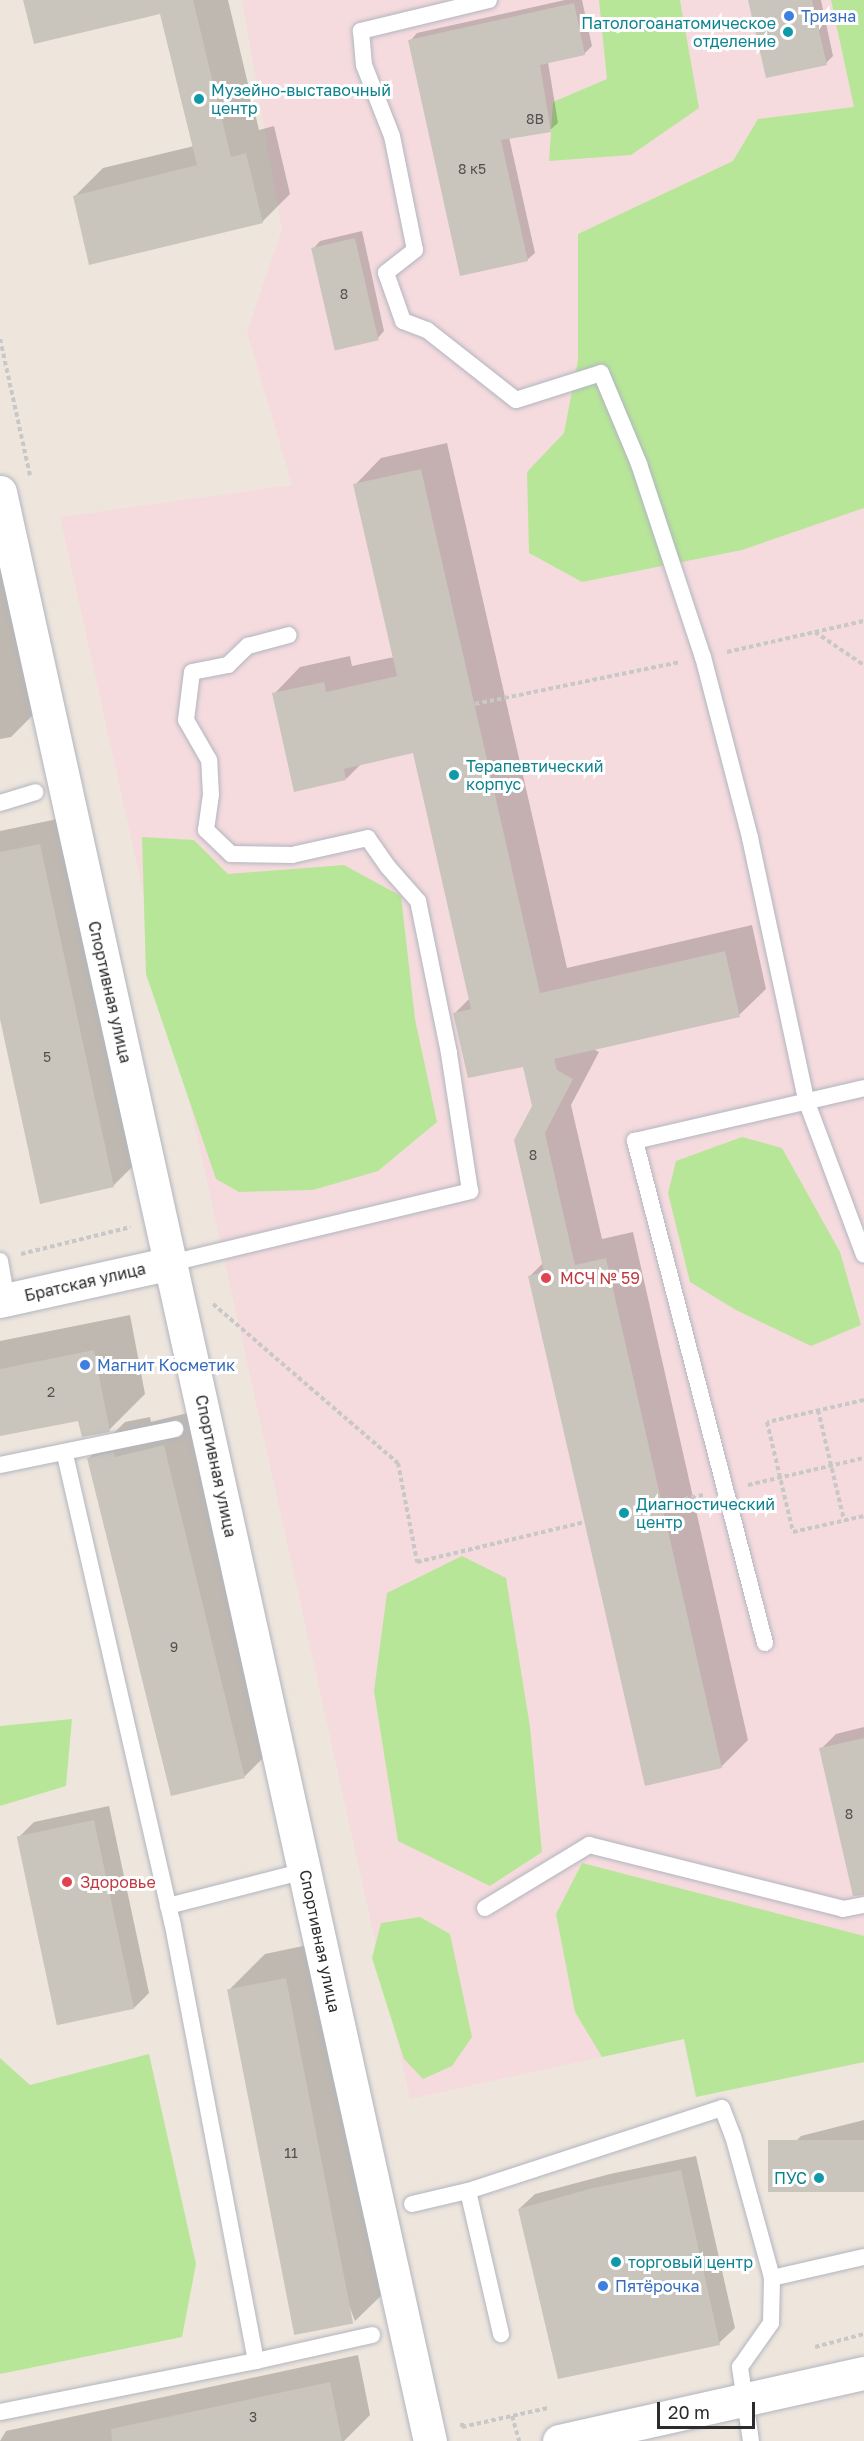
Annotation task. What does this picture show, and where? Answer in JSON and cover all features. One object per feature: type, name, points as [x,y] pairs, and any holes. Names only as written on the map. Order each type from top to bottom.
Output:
[{"type":"street","name":"Спортивная улица","points":[[0,492],[430,2441]]},
{"type":"street","name":"Братская улица","points":[[3,1300],[171,1263]]},
{"type":"street","points":[[559,2441],[864,2373]]},
{"type":"lane","points":[[489,0],[361,31],[364,64],[392,136],[415,250],[386,273],[403,321],[428,330],[516,400],[601,373],[639,464],[703,657],[750,838],[806,1100],[864,1255]]},
{"type":"lane","points":[[171,1263],[470,1191],[449,1053],[418,901],[388,867],[368,838],[292,855],[231,854],[206,830],[211,795],[209,760],[186,720],[192,672],[228,665],[248,646],[289,635]]},
{"type":"lane","points":[[0,803],[35,792]]},
{"type":"lane","points":[[765,1642],[635,1141],[864,1088]]},
{"type":"lane","points":[[3,1300],[5,1258]]},
{"type":"lane","points":[[0,1466],[175,1429]]},
{"type":"lane","points":[[64,1452],[168,1906],[256,2361]]},
{"type":"lane","points":[[485,1908],[589,1845],[843,1909],[864,1905]]},
{"type":"lane","points":[[168,1906],[304,1871]]},
{"type":"lane","points":[[412,2204],[468,2191],[722,2108],[733,2136],[772,2278],[771,2322],[740,2367],[743,2400],[752,2441]]},
{"type":"lane","points":[[468,2191],[501,2334]]},
{"type":"lane","points":[[772,2278],[864,2257]]},
{"type":"lane","points":[[0,2412],[256,2361],[372,2335]]},
{"type":"path","points":[[475,704],[864,621]]},
{"type":"path","points":[[815,632],[864,665]]},
{"type":"path","points":[[5,1258],[131,1227]]},
{"type":"path","points":[[213,1314],[210,1302],[398,1462],[417,1562],[585,1522]]},
{"type":"path","points":[[864,1400],[767,1422],[793,1532],[864,1516]]},
{"type":"path","points":[[818,1410],[844,1520]]},
{"type":"path","points":[[662,1504],[864,1458]]},
{"type":"path","points":[[808,2349],[864,2334]]},
{"type":"path","points":[[460,2415],[462,2427],[558,2406]]},
{"type":"path","points":[[512,2416],[519,2441]]},
{"type":"shaded area","name":"МСЧ № 59","points":[[242,0],[864,0],[864,2062],[696,2097],[684,2039],[410,2099],[60,517],[292,485],[247,332],[282,230]]},
{"type":"green space","points":[[599,0],[680,0],[699,108],[631,155],[549,161],[553,102],[607,79]]},
{"type":"green space","points":[[831,0],[864,0],[864,508],[742,550],[582,582],[529,553],[527,472],[564,433],[578,360],[578,234],[733,161],[758,119],[854,107]]},
{"type":"green space","points":[[142,837],[194,840],[228,874],[344,865],[401,896],[415,1019],[437,1122],[378,1171],[313,1190],[239,1192],[216,1179],[146,974]]},
{"type":"green space","points":[[742,1137],[782,1148],[840,1252],[861,1325],[811,1346],[736,1310],[690,1282],[668,1193],[676,1161]]},
{"type":"green space","points":[[462,1556],[506,1578],[530,1727],[542,1852],[490,1886],[398,1841],[374,1691],[387,1593]]},
{"type":"green space","points":[[72,1719],[66,1786],[0,1806],[0,1726]]},
{"type":"green space","points":[[582,1863],[864,1936],[864,2062],[696,2097],[684,2039],[602,2057],[575,2012],[556,1914]]},
{"type":"green space","points":[[420,1917],[450,1934],[472,2037],[452,2066],[423,2079],[404,2059],[372,1958],[381,1923]]},
{"type":"green space","points":[[149,2054],[196,2264],[182,2337],[0,2374],[0,2058],[30,2085]]},
{"type":"building","name":"Музейно-выставочный центр","points":[[23,0],[193,0],[231,157],[246,153],[263,223],[89,265],[73,196],[197,165],[160,14],[34,44]]},
{"type":"building","name":"Патологоанатомическое отделение","points":[[748,0],[812,0],[827,65],[766,78]]},
{"type":"building","points":[[574,3],[585,55],[540,65],[551,132],[501,140],[528,261],[460,276],[408,40]]},
{"type":"building","points":[[355,238],[379,340],[335,350],[311,248]]},
{"type":"building","points":[[421,469],[540,993],[725,951],[740,1017],[554,1059],[557,1070],[573,1079],[545,1133],[575,1265],[606,1258],[722,1768],[645,1786],[528,1276],[544,1272],[514,1140],[532,1106],[523,1067],[468,1078],[453,1013],[471,1009],[413,753],[344,769],[346,780],[294,792],[272,693],[324,682],[326,692],[397,676],[353,484]]},
{"type":"building","points":[[40,844],[114,1187],[40,1204],[0,1019],[0,852]]},
{"type":"building","points":[[94,1350],[110,1432],[82,1437],[78,1421],[0,1436],[0,1369]]},
{"type":"building","points":[[164,1445],[245,1778],[171,1796],[87,1458],[114,1452],[115,1457]]},
{"type":"building","points":[[864,1738],[864,1895],[853,1896],[819,1748]]},
{"type":"building","name":"Здоровье","points":[[94,1820],[134,2009],[57,2025],[17,1836]]},
{"type":"building","points":[[286,1978],[353,2324],[294,2335],[227,1989]]},
{"type":"building","name":"ПУС","points":[[768,2140],[864,2140],[864,2192],[768,2192]]},
{"type":"building","name":"торговый центр","points":[[681,2170],[720,2345],[558,2379],[518,2209],[593,2188]]},
{"type":"building","points":[[330,2382],[342,2441],[112,2441],[111,2429]]},
{"type":"place","name":"Тризна","points":[[789,16]]},
{"type":"place","name":"Патологоанатомическое отделение","points":[[788,32]]},
{"type":"place","name":"Музейно-выставочный центр","points":[[199,99]]},
{"type":"place","name":"Терапевтический корпус","points":[[454,775]]},
{"type":"place","name":"МСЧ № 59","points":[[546,1278]]},
{"type":"place","name":"Магнит Косметик","points":[[85,1365]]},
{"type":"place","name":"Диагностический центр","points":[[624,1513]]},
{"type":"place","name":"Здоровье","points":[[67,1882]]},
{"type":"place","name":"ПУС","points":[[819,2178]]},
{"type":"place","name":"торговый центр","points":[[616,2262]]},
{"type":"place","name":"Пятёрочка","points":[[603,2286]]}]
